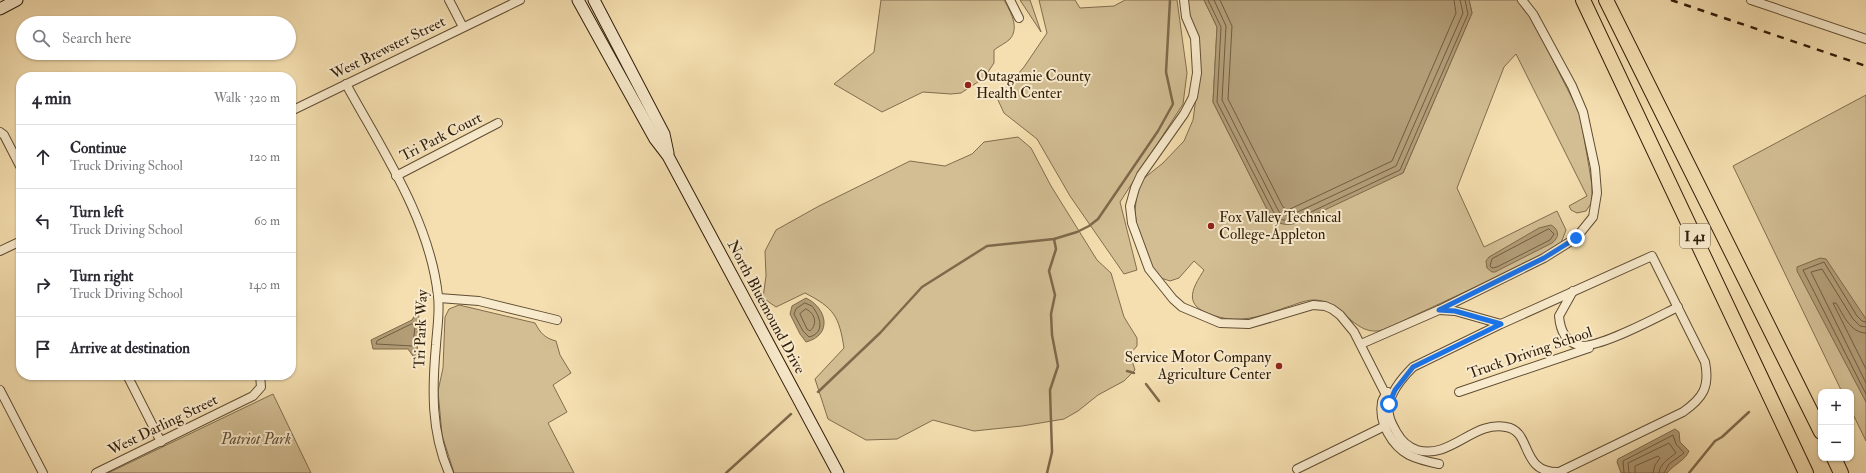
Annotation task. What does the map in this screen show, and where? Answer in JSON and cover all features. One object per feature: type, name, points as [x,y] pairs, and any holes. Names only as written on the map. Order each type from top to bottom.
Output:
[{"type":"highway","name":"I 41","points":[[1582,0],[1806,473]]},
{"type":"highway","name":"I 41","points":[[1608,3],[1818,426]]},
{"type":"highway","points":[[1835,461],[1841,473]]},
{"type":"main road","points":[[0,8],[18,0]]},
{"type":"main road","name":"North Bluemound Drive","points":[[578,0],[655,139],[668,156],[838,473]]},
{"type":"main road","name":"North Bluemound Drive","points":[[594,0],[664,134],[668,156]]},
{"type":"street","points":[[449,0],[463,27]]},
{"type":"street","name":"West Brewster Street","points":[[296,109],[520,0]]},
{"type":"street","points":[[1010,0],[1019,18]]},
{"type":"street","points":[[1184,0],[1186,17],[1195,38],[1197,73],[1193,97],[1187,110],[1141,175],[1135,188],[1130,206],[1132,223],[1149,269],[1173,299],[1182,306],[1213,321],[1227,324],[1249,324],[1269,320],[1298,309],[1320,305],[1332,309],[1340,315],[1354,332],[1386,395]]},
{"type":"street","points":[[1361,344],[1439,310],[1562,248],[1584,230],[1593,217],[1596,206],[1595,168],[1589,132],[1581,107],[1533,14],[1522,0]]},
{"type":"street","points":[[1752,0],[1866,39]]},
{"type":"street","name":"Tri Park Way","points":[[346,84],[396,176],[424,235],[432,257],[439,298],[434,405],[437,437],[449,473]]},
{"type":"street","name":"Tri Park Court","points":[[396,176],[498,123]]},
{"type":"street","points":[[0,132],[4,135],[16,158]]},
{"type":"street","points":[[0,252],[16,244]]},
{"type":"street","name":"Truck Driving School","points":[[1652,256],[1678,307],[1706,362],[1708,375],[1706,388],[1700,398],[1683,412],[1566,470],[1551,473],[1540,469],[1532,462],[1520,435],[1506,426],[1485,429],[1436,452],[1423,452],[1401,441],[1390,420],[1388,410],[1391,398],[1406,374],[1413,367],[1574,290],[1652,256]]},
{"type":"street","name":"Truck Driving School","points":[[1574,290],[1559,316],[1562,330],[1566,337],[1578,346],[1586,346],[1610,339]]},
{"type":"street","points":[[439,298],[479,301],[557,320]]},
{"type":"street","name":"Truck Driving School","points":[[1459,392],[1600,344],[1678,307]]},
{"type":"street","points":[[1439,310],[1455,311],[1501,324]]},
{"type":"street","points":[[1401,373],[1382,402],[1381,414],[1385,426],[1398,447],[1409,455],[1439,464]]},
{"type":"street","points":[[130,380],[161,442]]},
{"type":"street","name":"West Darling Street","points":[[96,473],[253,396],[261,387],[260,380]]},
{"type":"street","points":[[0,390],[43,473]]},
{"type":"street","points":[[1297,470],[1385,426]]},
{"type":"green space","points":[[881,0],[1004,0],[1013,19],[1013,34],[1007,42],[994,50],[994,63],[984,78],[961,93],[951,94],[923,92],[882,112],[834,84],[874,52]]},
{"type":"green space","points":[[1020,0],[1030,0],[1041,32]]},
{"type":"green space","points":[[1039,0],[1075,0],[1080,8],[1114,6],[1125,0],[1177,0],[1187,73],[1183,104],[1120,202],[1137,270],[1124,274],[1070,196],[1037,139],[1004,113],[997,98],[1024,67],[1047,33]]},
{"type":"green space","points":[[1187,0],[1204,0],[1217,27],[1213,102],[1270,215],[1276,222],[1403,173],[1472,13],[1469,0],[1518,0],[1531,17],[1580,114],[1592,185],[1592,202],[1586,211],[1577,213],[1571,210],[1569,206],[1587,196],[1516,54],[1504,67],[1457,188],[1484,247],[1557,211],[1566,230],[1561,243],[1546,254],[1379,331],[1361,327],[1334,306],[1317,300],[1306,301],[1245,319],[1214,316],[1203,311],[1197,307],[1192,297],[1195,286],[1204,270],[1194,261],[1179,278],[1170,281],[1158,277],[1151,266],[1137,228],[1135,211],[1137,192],[1143,179],[1163,163],[1184,141],[1193,120],[1200,68]]},
{"type":"green space","points":[[1866,95],[1866,441],[1854,416],[1854,389],[1841,389],[1733,166]]},
{"type":"green space","points":[[1018,137],[1031,148],[1051,186],[1097,260],[1111,273],[1124,317],[1137,338],[1137,346],[1130,354],[1135,370],[1124,381],[1098,395],[1078,411],[1064,419],[1022,426],[974,431],[933,420],[897,439],[866,440],[828,419],[815,379],[844,348],[840,328],[834,314],[823,303],[805,293],[776,307],[763,298],[766,276],[765,251],[776,230],[819,206],[910,161],[945,166],[972,154],[984,142]]},
{"type":"green space","points":[[459,305],[535,323],[544,335],[556,341],[560,355],[571,373],[553,385],[567,412],[548,423],[574,473],[454,473],[442,435],[438,391],[443,368],[445,317],[449,309]]},
{"type":"green space","name":"Patriot Park","points":[[273,394],[311,473],[108,473]]},
{"type":"water","points":[[1204,0],[1469,0],[1472,13],[1403,173],[1297,223],[1282,224],[1270,215],[1213,102],[1217,27]]},
{"type":"water","points":[[1551,225],[1556,229],[1558,234],[1552,243],[1495,272],[1492,272],[1487,268],[1486,261],[1489,257],[1539,228]]},
{"type":"water","points":[[1820,258],[1826,259],[1866,319],[1866,402],[1797,271],[1797,267]]},
{"type":"water","points":[[806,298],[819,308],[824,321],[820,334],[815,339],[806,342],[800,334],[790,314],[792,306]]},
{"type":"water","points":[[417,311],[419,311],[417,356],[413,356],[408,349],[373,349],[371,340],[412,320]]},
{"type":"water","points":[[1675,429],[1679,432],[1680,442],[1689,451],[1685,457],[1667,473],[1621,473],[1617,462],[1618,459]]},
{"type":"waterway","points":[[818,392],[880,333],[922,287],[987,246],[1054,239],[1077,232],[1089,226],[1098,219],[1158,131],[1173,104],[1166,72],[1170,0]]},
{"type":"waterway","points":[[1047,473],[1052,452],[1050,390],[1058,366],[1052,335],[1051,314],[1055,295],[1049,271],[1056,249],[1054,239]]},
{"type":"waterway","points":[[1127,371],[1134,373]]},
{"type":"waterway","points":[[1146,384],[1159,401]]},
{"type":"waterway","points":[[1689,473],[1715,441],[1722,437],[1749,412]]},
{"type":"waterway","points":[[726,473],[791,414]]},
{"type":"railway","points":[[1671,0],[1866,66]]},
{"type":"place","name":"Outagamie County Health Center","points":[[968,85]]},
{"type":"place","name":"Fox Valley Technical College-Appleton","points":[[1211,226]]},
{"type":"place","name":"Service Motor Company Agriculture Center","points":[[1279,366]]},
{"type":"route","points":[[1389,404],[1395,390],[1413,367],[1501,324],[1455,311],[1439,310],[1544,258],[1576,238]]}]
